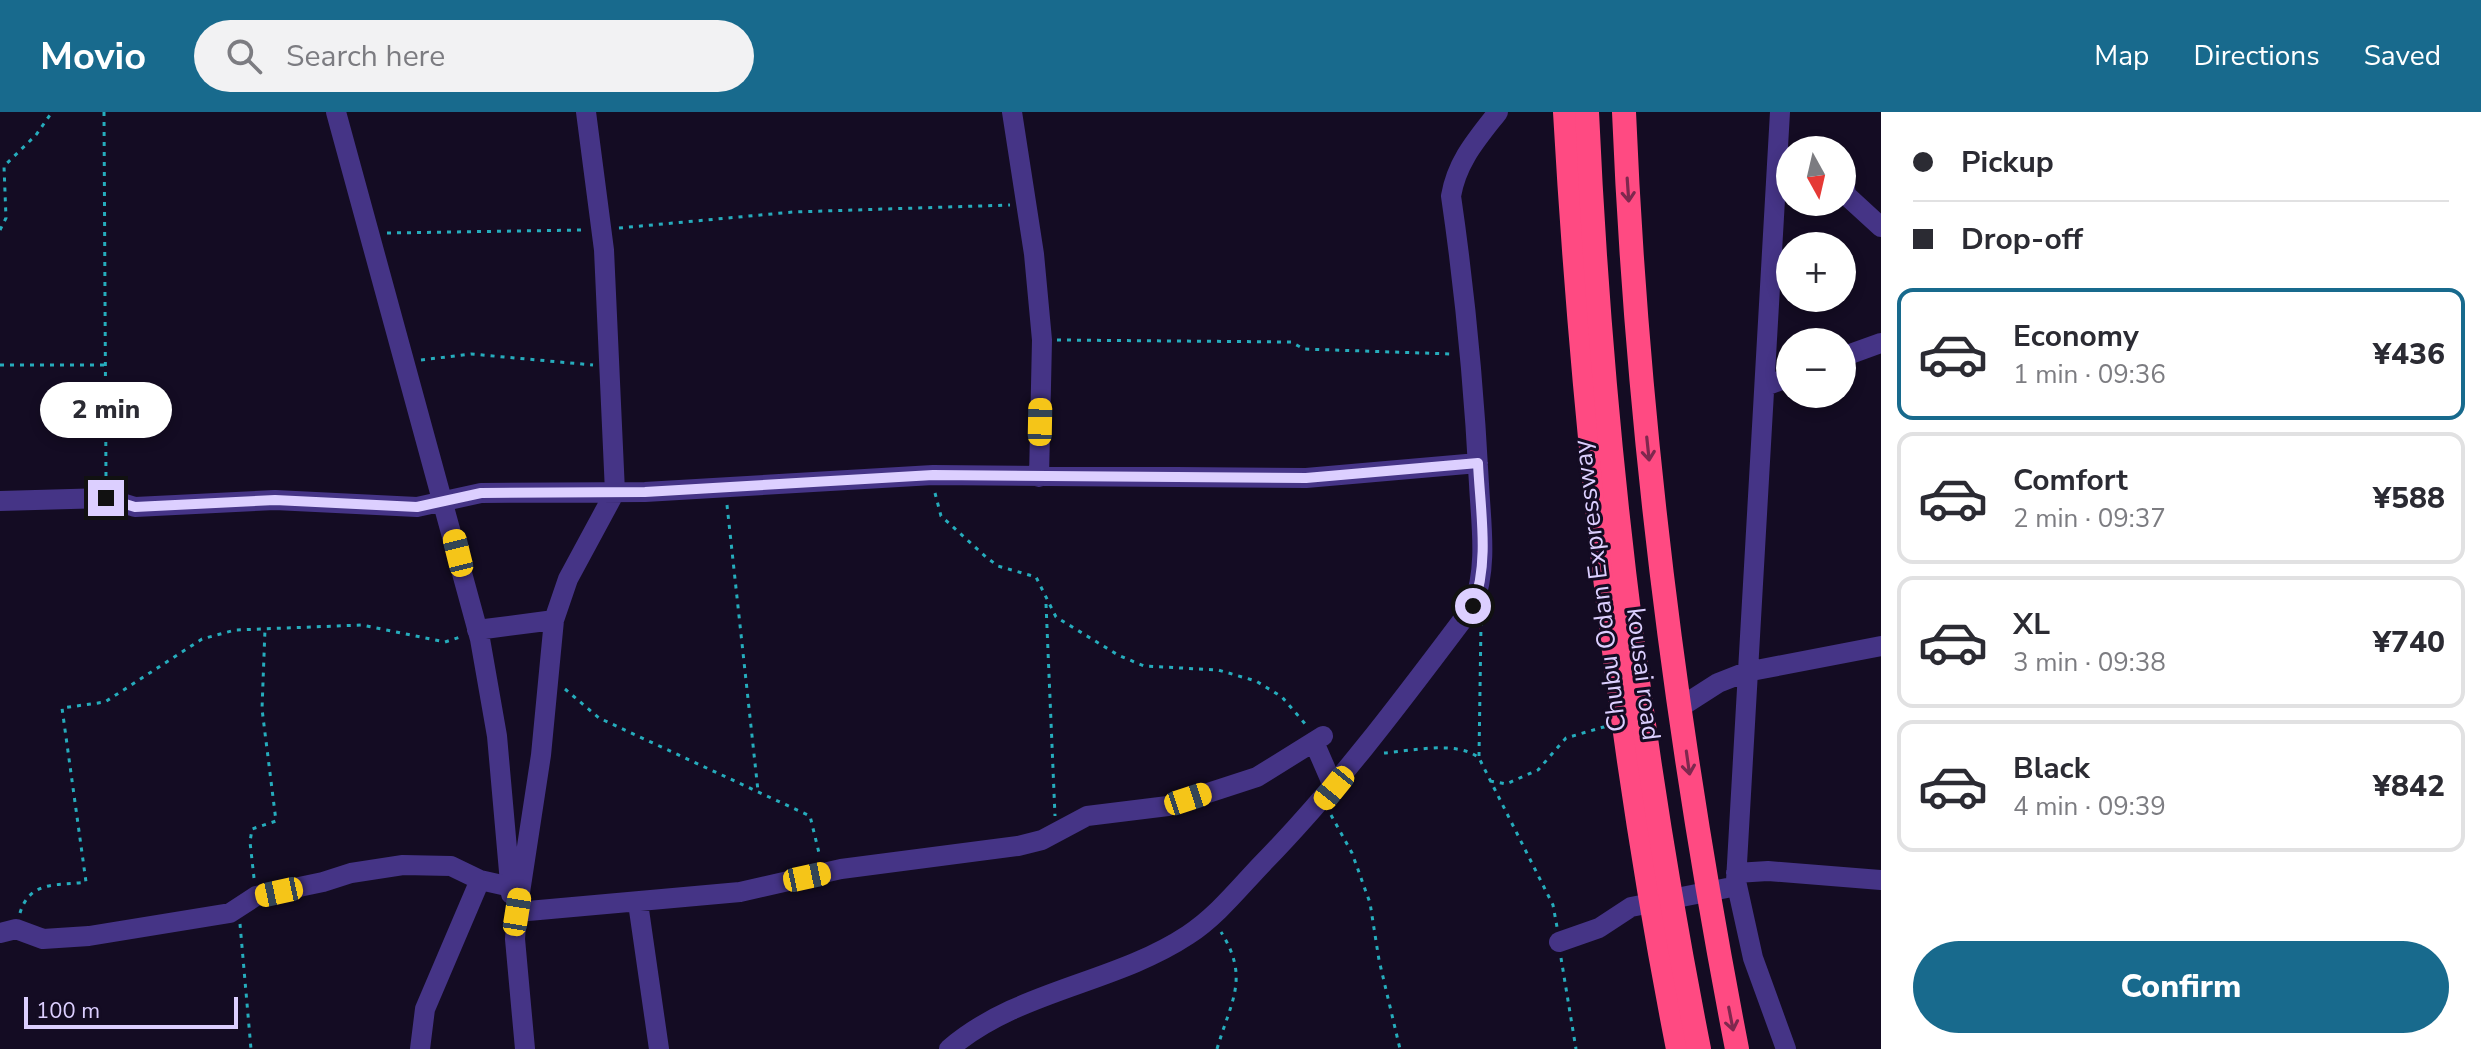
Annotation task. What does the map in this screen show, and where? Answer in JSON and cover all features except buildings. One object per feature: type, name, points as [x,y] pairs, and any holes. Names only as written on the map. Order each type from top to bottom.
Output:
[{"type":"highway","name":"kousai road","points":[[1565,112],[1576,299],[1621,723],[1678,1049]]},
{"type":"highway","name":"Chubu Odan Expressway","points":[[1576,112],[1590,355],[1612,567],[1634,748],[1687,1049]]},
{"type":"highway","name":"Chubu Odan Expressway","points":[[1587,112],[1601,355],[1622,551],[1646,746],[1699,1049]]},
{"type":"highway","name":"kousai road","points":[[1624,112],[1645,413],[1679,708],[1707,893],[1737,1049]]},
{"type":"street","points":[[336,112],[477,630],[497,736],[515,888],[515,939]]},
{"type":"street","points":[[525,1049],[515,939],[515,888],[550,676],[554,620],[568,579],[615,492],[601,230],[586,112]]},
{"type":"street","points":[[1012,112],[1042,340],[1039,477]]},
{"type":"street","points":[[949,1049],[1001,1013],[1121,967],[1187,936],[1211,917],[1328,795],[1473,606],[1480,588],[1478,463],[1471,355],[1451,196],[1455,175],[1467,151],[1498,112]]},
{"type":"street","points":[[1780,112],[1782,136]]},
{"type":"street","points":[[1856,204],[1881,227]]},
{"type":"street","points":[[1779,216],[1746,672],[1736,880],[1753,958],[1786,1049]]},
{"type":"street","points":[[1856,352],[1881,343]]},
{"type":"street","points":[[1765,386],[1776,382]]},
{"type":"street","points":[[0,501],[106,498],[135,507],[275,500],[417,507],[481,493],[615,492],[933,475],[1306,478],[1478,463]]},
{"type":"street","points":[[477,630],[554,620]]},
{"type":"street","points":[[1679,708],[1718,683],[1746,672],[1881,646]]},
{"type":"street","points":[[517,912],[740,892],[824,873],[1018,846],[1042,840],[1087,816],[1168,806],[1257,777],[1319,739],[1328,795]]},
{"type":"street","points":[[8,931],[43,939],[89,936],[235,910],[256,896],[351,873],[403,865],[451,866],[480,880],[515,888]]},
{"type":"street","points":[[1559,942],[1599,928],[1631,907],[1707,893],[1768,871],[1881,880]]},
{"type":"street","points":[[420,1049],[425,1009],[480,880]]},
{"type":"street","points":[[638,903],[659,1049]]},
{"type":"path","points":[[0,230],[6,218],[4,166],[36,135],[52,112]]},
{"type":"path","points":[[104,112],[106,498]]},
{"type":"path","points":[[370,233],[601,230],[793,212],[1026,205]]},
{"type":"path","points":[[1042,340],[1291,342],[1304,349],[1471,355]]},
{"type":"path","points":[[406,363],[471,354],[607,367]]},
{"type":"path","points":[[0,365],[105,365]]},
{"type":"path","points":[[933,475],[941,516],[998,566],[1036,577],[1056,617],[1118,655],[1144,666],[1218,670],[1256,681],[1282,697],[1319,739]]},
{"type":"path","points":[[725,485],[758,791]]},
{"type":"path","points":[[1480,588],[1479,758],[1553,905],[1576,1049]]},
{"type":"path","points":[[1046,600],[1056,782],[1054,831]]},
{"type":"path","points":[[8,931],[25,897],[32,890],[44,885],[86,882],[62,708],[105,702],[202,639],[235,630],[362,625],[445,642],[477,630]]},
{"type":"path","points":[[256,896],[250,842],[252,829],[276,821],[262,709],[265,629]]},
{"type":"path","points":[[550,676],[599,718],[810,816],[824,873]]},
{"type":"path","points":[[1490,781],[1506,784],[1538,770],[1566,738],[1621,723]]},
{"type":"path","points":[[1362,754],[1455,749],[1470,751],[1479,758]]},
{"type":"path","points":[[1328,795],[1370,903],[1379,960],[1400,1049]]},
{"type":"path","points":[[235,910],[240,920],[251,1049]]},
{"type":"path","points":[[1211,917],[1238,964],[1238,980],[1217,1049]]},
{"type":"route","points":[[106,498],[135,507],[275,500],[417,507],[481,493],[645,492],[933,475],[1306,478],[1478,463],[1482,559],[1480,588],[1473,606]]}]
